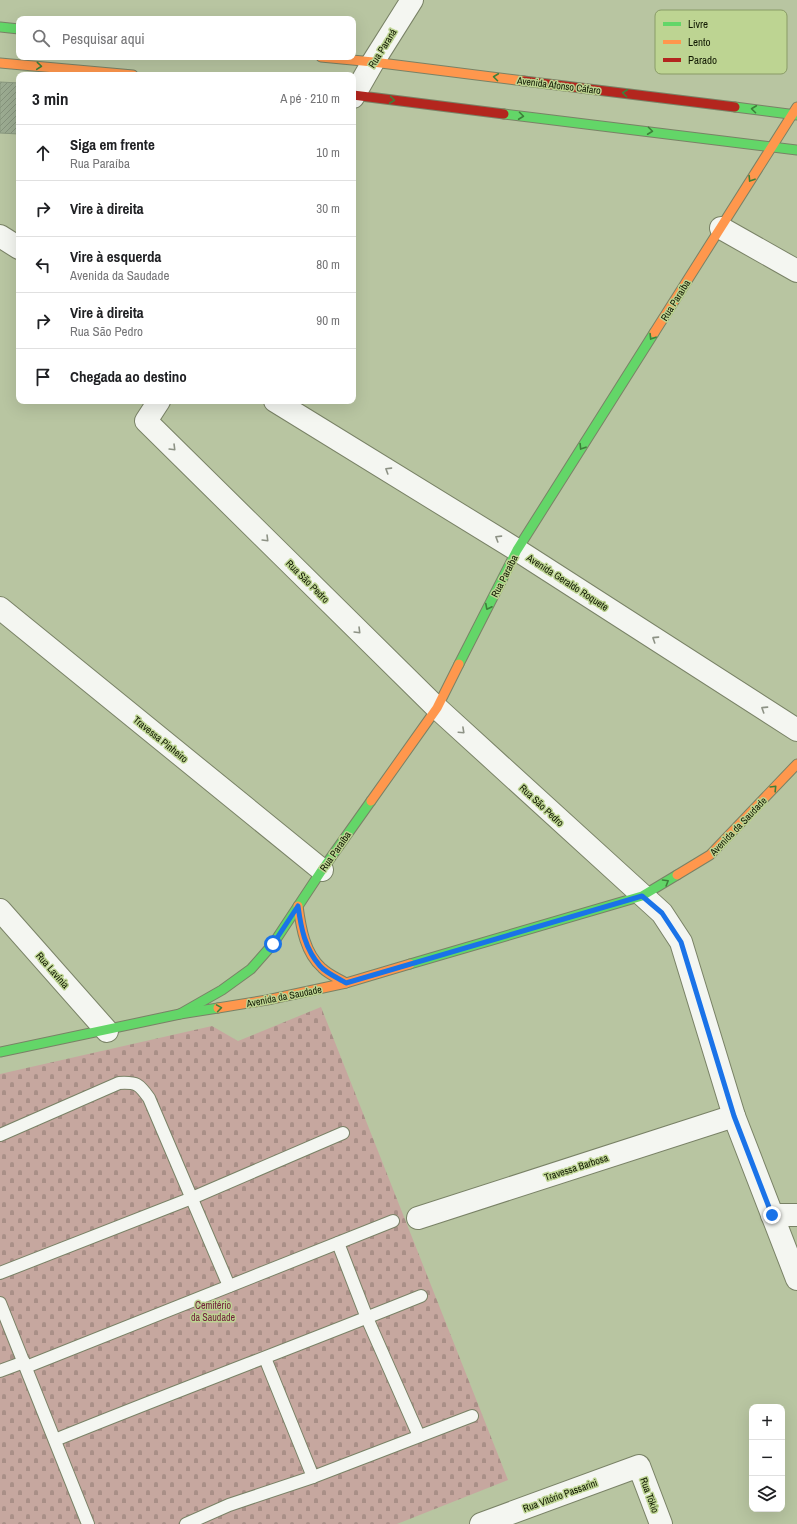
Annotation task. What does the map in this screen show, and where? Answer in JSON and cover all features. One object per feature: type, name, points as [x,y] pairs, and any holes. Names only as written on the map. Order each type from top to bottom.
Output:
[{"type":"main road","points":[[0,27],[16,29]]},
{"type":"main road","name":"Avenida Afonso Cáfaro","points":[[352,60],[795,112]]},
{"type":"main road","points":[[0,63],[100,72]]},
{"type":"main road","points":[[356,96],[797,150]]},
{"type":"main road","name":"Rua Paraíba","points":[[180,1014],[222,990],[252,969],[273,944],[322,870],[437,708],[517,550],[795,112]]},
{"type":"main road","name":"Avenida da Saudade","points":[[0,1052],[107,1031],[180,1014],[267,1000],[346,983],[642,896],[710,855],[797,764]]},
{"type":"main road","points":[[298,906],[301,931],[308,949],[321,967],[346,983]]},
{"type":"street","name":"Rua Paraná","points":[[356,91],[412,0]]},
{"type":"street","points":[[721,228],[797,271]]},
{"type":"street","points":[[0,236],[16,246]]},
{"type":"street","name":"Rua São Pedro","points":[[157,404],[146,421],[437,708],[662,913],[681,942],[734,1116],[797,1279]]},
{"type":"street","name":"Avenida Geraldo Roquete","points":[[280,404],[517,550],[797,730]]},
{"type":"street","name":"Travessa Pinheiro","points":[[0,608],[322,870]]},
{"type":"street","name":"Rua Lavínia","points":[[0,910],[107,1031]]},
{"type":"street","name":"Travessa Barbosa","points":[[418,1218],[734,1116]]},
{"type":"street","points":[[772,1215],[797,1216]]},
{"type":"street","name":"Rua Vitório Passarini","points":[[481,1524],[639,1466]]},
{"type":"street","name":"Rua Tókio","points":[[639,1466],[660,1524]]},
{"type":"lane","points":[[0,1135],[119,1083],[132,1082],[141,1086],[149,1098],[229,1286]]},
{"type":"lane","points":[[0,1274],[192,1198],[343,1133]]},
{"type":"lane","points":[[0,1371],[25,1364],[393,1221]]},
{"type":"lane","points":[[338,1243],[367,1318],[419,1436]]},
{"type":"lane","points":[[55,1440],[421,1296]]},
{"type":"lane","points":[[0,1303],[88,1524]]},
{"type":"lane","points":[[265,1358],[313,1477]]},
{"type":"lane","points":[[186,1524],[229,1505],[313,1477],[472,1416]]},
{"type":"green space","name":"Cemitério da Saudade","points":[[321,1007],[508,1480],[397,1524],[0,1524],[0,1074],[212,1026],[238,1041]]},
{"type":"building","points":[[0,82],[16,83],[16,134],[0,133]]},
{"type":"traffic: fast","points":[[0,27],[16,29]]},
{"type":"traffic: fast","points":[[735,107],[797,115]]},
{"type":"traffic: fast","points":[[504,114],[797,150]]},
{"type":"traffic: fast","points":[[459,664],[517,550],[654,333]]},
{"type":"traffic: fast","points":[[180,1014],[222,990],[251,969],[273,944],[322,870],[371,801]]},
{"type":"traffic: fast","points":[[410,964],[642,896],[677,875]]},
{"type":"traffic: fast","points":[[0,1052],[180,1014],[218,1008]]},
{"type":"traffic: slow","points":[[352,60],[524,81]]},
{"type":"traffic: slow","points":[[0,63],[100,72]]},
{"type":"traffic: slow","points":[[654,333],[797,107]]},
{"type":"traffic: slow","points":[[371,801],[437,708],[459,664]]},
{"type":"traffic: slow","points":[[677,875],[710,855],[797,764]]},
{"type":"traffic: slow","points":[[298,906],[302,931],[308,948],[316,962],[331,975],[346,983]]},
{"type":"traffic: slow","points":[[218,1008],[267,1000],[346,983],[410,964]]},
{"type":"traffic: jam","points":[[524,81],[735,107]]},
{"type":"traffic: jam","points":[[356,95],[504,114]]},
{"type":"route","points":[[273,944],[298,906],[301,931],[308,949],[321,967],[346,983],[642,896],[662,913],[681,942],[734,1116],[772,1215]]}]
